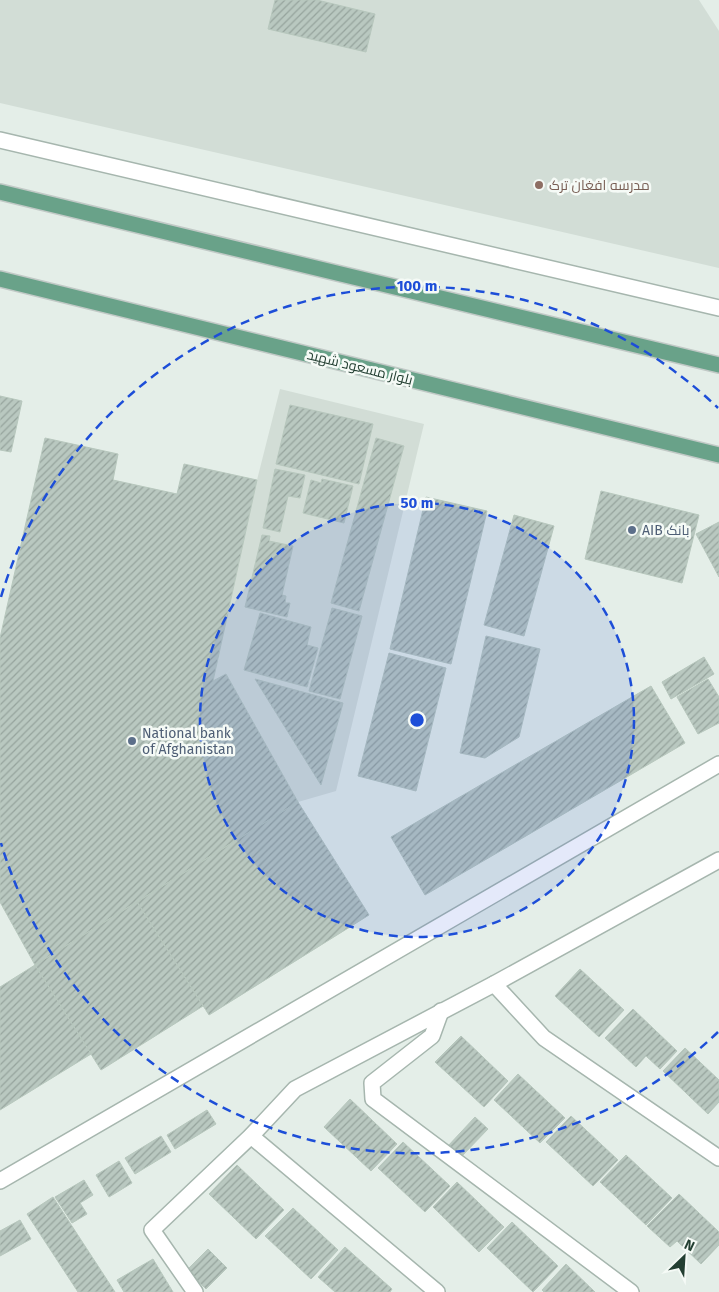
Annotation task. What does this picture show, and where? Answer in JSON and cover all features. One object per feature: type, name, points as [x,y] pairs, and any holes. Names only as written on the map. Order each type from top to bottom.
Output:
[{"type":"main road","points":[[0,192],[719,365]]},
{"type":"main road","name":"بلوار مسعود شهید","points":[[0,279],[719,455]]},
{"type":"street","points":[[0,140],[719,308]]},
{"type":"street","points":[[0,1181],[719,764]]},
{"type":"street","points":[[195,1292],[152,1230],[251,1136],[295,1089],[494,984],[719,860]]},
{"type":"street","points":[[494,984],[544,1038],[719,1158]]},
{"type":"street","points":[[441,1011],[432,1036],[372,1083],[373,1099],[631,1292]]},
{"type":"street","points":[[251,1136],[437,1292]]},
{"type":"shaded area","name":"مدرسه افغان ترک","points":[[0,0],[699,0],[719,31],[719,268],[0,103]]},
{"type":"shaded area","points":[[280,389],[424,424],[336,791],[298,802],[226,674],[213,681],[257,480]]},
{"type":"building","points":[[275,0],[317,0],[375,14],[366,52],[268,29]]},
{"type":"building","points":[[0,396],[22,401],[11,452],[0,450]]},
{"type":"building","points":[[290,405],[373,424],[359,484],[276,464]]},
{"type":"building","name":"National bank of Afghanistan","points":[[45,438],[118,454],[113,480],[177,494],[184,464],[257,480],[213,681],[226,674],[298,802],[35,965],[0,902],[0,638]]},
{"type":"building","points":[[376,438],[404,446],[359,611],[331,603]]},
{"type":"building","points":[[275,469],[305,475],[300,498],[288,496],[280,532],[263,528]]},
{"type":"building","points":[[322,479],[353,486],[344,523],[303,513],[311,480],[321,483]]},
{"type":"building","points":[[601,491],[699,515],[682,583],[585,559]]},
{"type":"building","points":[[426,497],[487,511],[451,664],[390,649]]},
{"type":"building","points":[[514,515],[554,526],[524,636],[484,625]]},
{"type":"building","points":[[719,522],[719,577],[696,534]]},
{"type":"building","points":[[262,535],[270,536],[269,541],[293,546],[282,595],[286,596],[285,603],[290,603],[287,617],[245,607]]},
{"type":"building","points":[[332,608],[362,616],[340,699],[309,691]]},
{"type":"building","points":[[260,613],[311,627],[307,645],[318,648],[307,687],[244,670]]},
{"type":"building","points":[[486,636],[540,649],[519,737],[485,758],[460,753]]},
{"type":"building","points":[[389,653],[446,668],[416,791],[358,776]]},
{"type":"building","points":[[704,657],[714,674],[671,699],[662,682]]},
{"type":"building","points":[[255,679],[343,703],[321,785]]},
{"type":"building","points":[[708,679],[719,697],[719,723],[698,734],[677,697]]},
{"type":"building","points":[[651,686],[685,743],[425,895],[391,837]]},
{"type":"building","points":[[298,802],[369,915],[209,1015],[137,902]]},
{"type":"building","points":[[137,902],[203,1006],[101,1070],[35,965]]},
{"type":"building","points":[[35,965],[91,1054],[0,1110],[0,987]]},
{"type":"building","points":[[580,969],[624,1010],[599,1037],[555,996]]},
{"type":"building","points":[[633,1009],[677,1051],[660,1069],[646,1056],[636,1067],[605,1038]]},
{"type":"building","points":[[461,1036],[508,1081],[484,1107],[435,1062]]},
{"type":"building","points":[[685,1048],[719,1080],[719,1102],[708,1114],[663,1071]]},
{"type":"building","points":[[518,1074],[565,1118],[540,1143],[494,1100]]},
{"type":"building","points":[[350,1099],[397,1144],[371,1171],[324,1127]]},
{"type":"building","points":[[207,1110],[216,1124],[175,1149],[167,1135]]},
{"type":"building","points":[[571,1116],[618,1160],[593,1186],[546,1142]]},
{"type":"building","points":[[475,1117],[488,1129],[460,1158],[448,1146]]},
{"type":"building","points":[[161,1136],[171,1152],[135,1174],[125,1158]]},
{"type":"building","points":[[403,1142],[450,1186],[425,1212],[378,1168]]},
{"type":"building","points":[[626,1155],[672,1198],[646,1225],[600,1182]]},
{"type":"building","points":[[119,1161],[132,1183],[109,1197],[96,1175]]},
{"type":"building","points":[[237,1165],[284,1210],[256,1239],[209,1194]]},
{"type":"building","points":[[84,1180],[93,1195],[80,1203],[87,1214],[72,1223],[55,1197]]},
{"type":"building","points":[[457,1182],[504,1227],[479,1252],[433,1207]]},
{"type":"building","points":[[679,1194],[719,1232],[719,1245],[701,1264],[677,1241],[670,1247],[647,1226]]},
{"type":"building","points":[[53,1197],[115,1292],[78,1292],[27,1214]]},
{"type":"building","points":[[293,1208],[338,1250],[311,1279],[265,1236]]},
{"type":"building","points":[[20,1220],[31,1239],[0,1256],[0,1231]]},
{"type":"building","points":[[512,1222],[558,1266],[533,1292],[487,1248]]},
{"type":"building","points":[[345,1247],[392,1289],[390,1292],[335,1292],[318,1277]]},
{"type":"building","points":[[208,1249],[227,1268],[206,1289],[187,1270]]},
{"type":"building","points":[[153,1259],[173,1292],[124,1292],[117,1280]]},
{"type":"building","points":[[566,1264],[595,1292],[544,1292],[542,1290]]},
{"type":"place","name":"مدرسه افغان ترک","points":[[539,185]]},
{"type":"place","name":"AIB بانک","points":[[632,530]]},
{"type":"place","name":"National bank of Afghanistan","points":[[132,741]]}]
